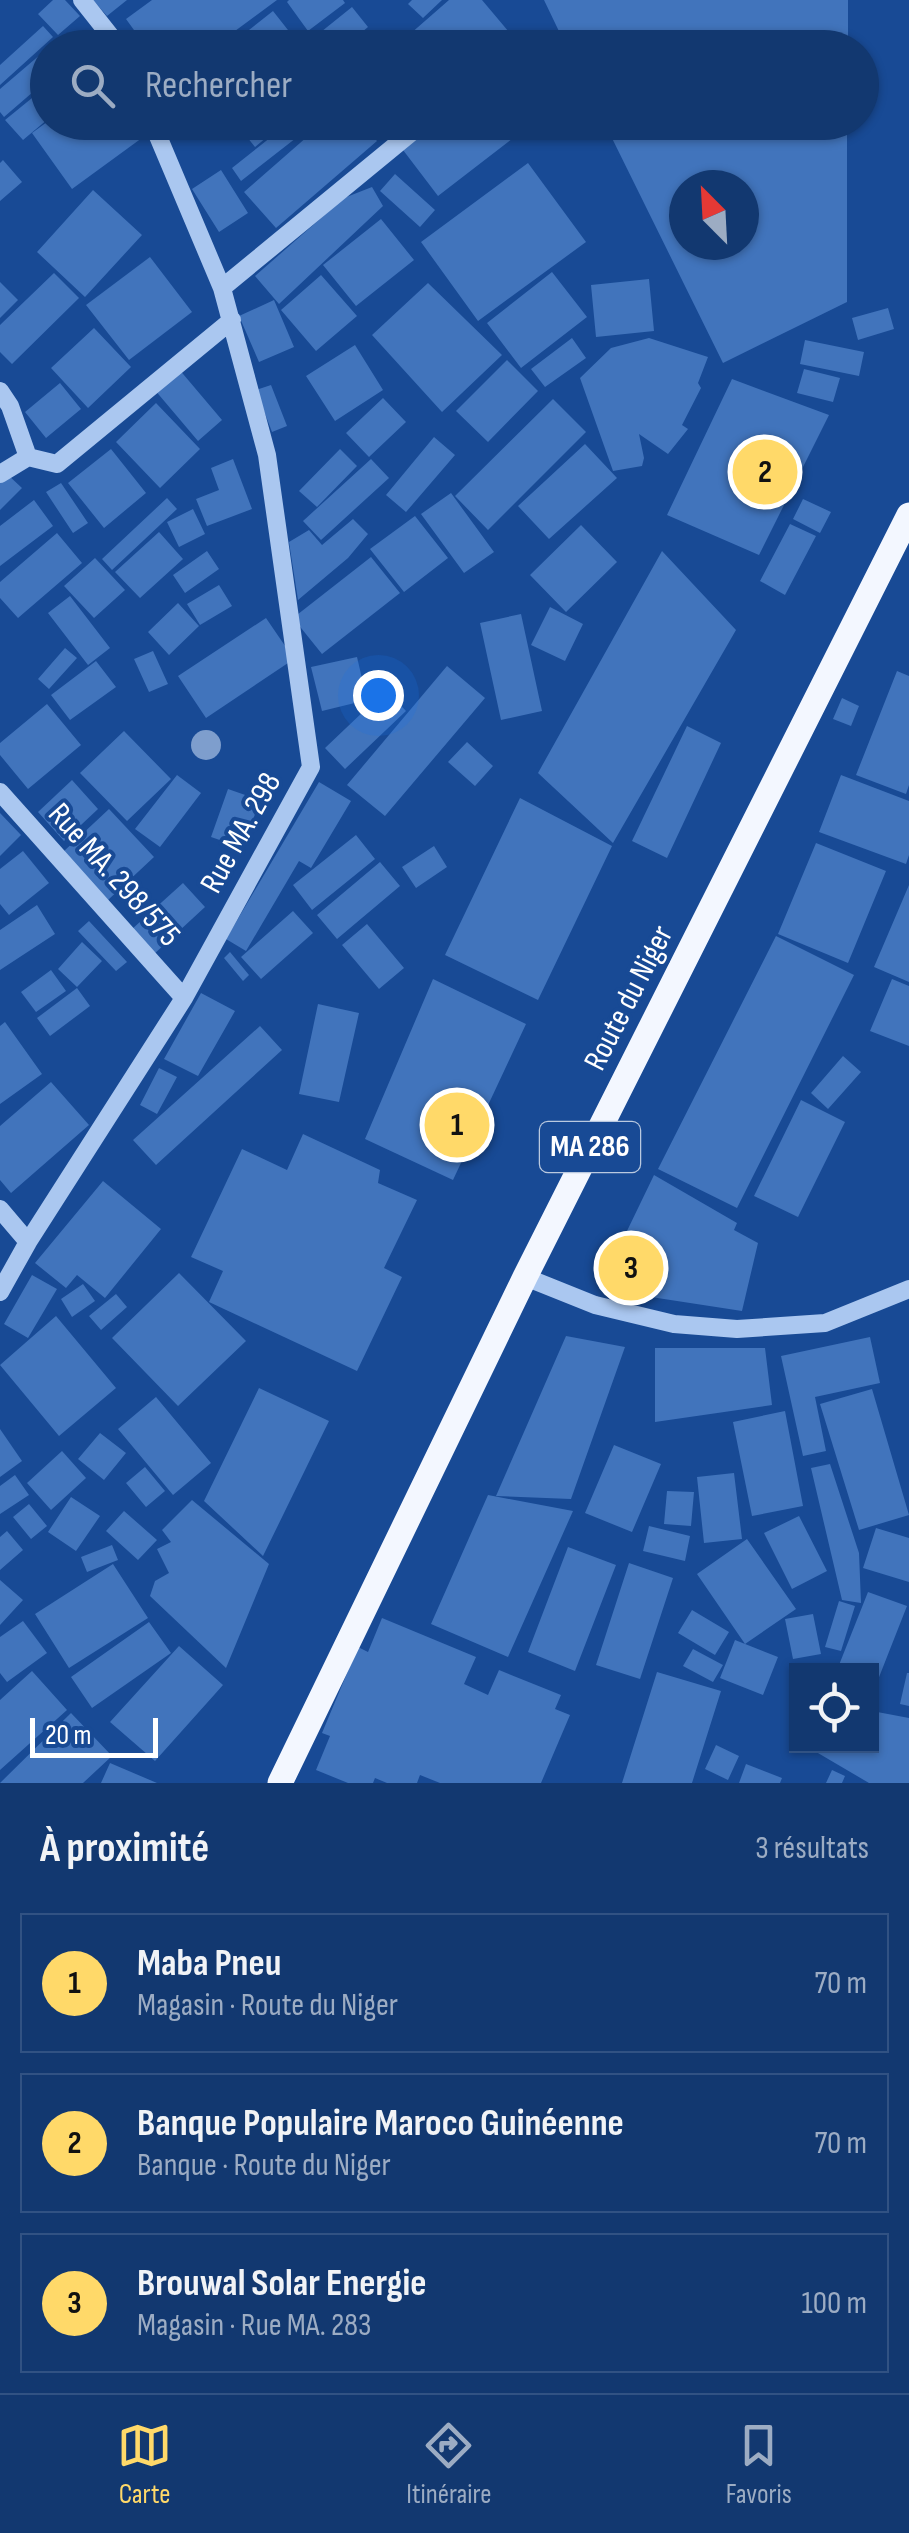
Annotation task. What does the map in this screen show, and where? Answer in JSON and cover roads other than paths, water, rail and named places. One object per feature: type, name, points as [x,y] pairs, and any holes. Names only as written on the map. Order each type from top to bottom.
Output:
[{"type":"main road","name":"Route du Niger","points":[[280,1783],[525,1276],[909,515]]},
{"type":"street","points":[[82,0],[106,30]]},
{"type":"street","name":"Rue MA. 298","points":[[0,1292],[184,998],[311,768],[267,455],[222,288],[160,140]]},
{"type":"street","points":[[222,288],[402,140]]},
{"type":"street","points":[[0,474],[28,457],[57,464],[232,320]]},
{"type":"street","points":[[0,391],[10,406],[28,457]]},
{"type":"street","name":"Rue MA. 298/575","points":[[0,792],[184,998]]},
{"type":"street","points":[[0,1209],[28,1242]]},
{"type":"street","points":[[525,1276],[596,1306],[674,1324],[737,1329],[826,1323],[909,1288]]},
{"type":"place","name":"Banque Populaire Maroco Guinéenne","points":[[765,472]]},
{"type":"place","name":"Maba Pneu","points":[[457,1125]]},
{"type":"place","name":"Brouwal Solar Energie","points":[[631,1268]]}]
